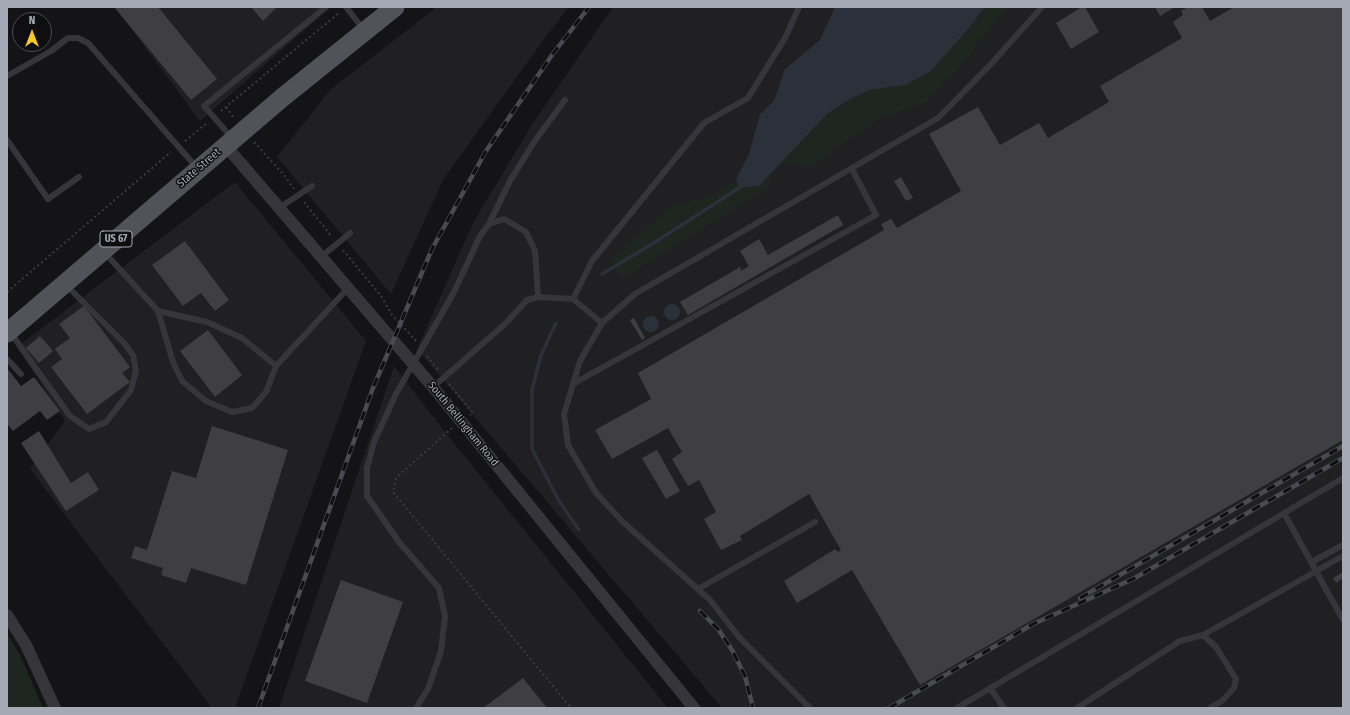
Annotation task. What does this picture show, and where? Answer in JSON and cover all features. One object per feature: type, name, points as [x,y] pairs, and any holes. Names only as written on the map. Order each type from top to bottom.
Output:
[{"type":"main road","name":"State Street","points":[[8,331],[234,138],[395,7]]},
{"type":"street","name":"South Bellingham Road","points":[[234,138],[279,208],[433,387],[694,708]]},
{"type":"street","points":[[7,615],[26,645],[55,708]]},
{"type":"lane","points":[[234,138],[204,106],[326,7]]},
{"type":"lane","points":[[346,7],[365,31]]},
{"type":"lane","points":[[573,300],[592,261],[704,123],[748,98],[785,38],[799,7]]},
{"type":"lane","points":[[810,708],[739,637],[710,600],[623,522],[596,493],[568,445],[564,414],[580,361],[602,323],[635,294],[938,118],[992,63],[1042,7]]},
{"type":"lane","points":[[7,76],[51,51],[68,38],[78,38],[88,43],[198,170]]},
{"type":"lane","points":[[416,708],[428,689],[441,651],[445,616],[439,588],[398,542],[367,496],[367,468],[374,442],[396,394],[454,292],[480,236],[489,224],[510,181],[530,148],[565,100]]},
{"type":"lane","points":[[7,140],[48,199],[79,177]]},
{"type":"lane","points":[[573,384],[876,215],[852,169]]},
{"type":"lane","points":[[279,208],[312,186]]},
{"type":"lane","points":[[489,224],[504,219],[526,232],[535,251],[538,297]]},
{"type":"lane","points":[[321,257],[350,233]]},
{"type":"lane","points":[[103,250],[158,311],[173,362],[182,381],[206,401],[232,412],[252,408],[266,392],[276,366],[348,288]]},
{"type":"lane","points":[[8,331],[70,416],[89,429],[106,422],[130,390],[136,370],[133,356],[124,343],[65,283]]},
{"type":"lane","points":[[433,387],[505,324],[527,300],[538,297],[573,300],[602,323]]},
{"type":"lane","points":[[158,311],[207,322],[242,338],[276,366]]},
{"type":"lane","points":[[7,359],[21,374]]},
{"type":"lane","points":[[957,708],[1343,478]]},
{"type":"lane","points":[[1284,513],[1343,620]]},
{"type":"lane","points":[[698,589],[815,522]]},
{"type":"lane","points":[[1312,562],[1343,545]]},
{"type":"lane","points":[[1077,708],[1180,641],[1203,635],[1343,556]]},
{"type":"lane","points":[[1203,635],[1216,647],[1236,679],[1234,688],[1222,701],[1210,708]]},
{"type":"lane","points":[[990,688],[1004,708]]},
{"type":"path","points":[[7,292],[177,147],[346,7]]},
{"type":"path","points":[[226,107],[234,138],[284,175],[299,196],[381,296],[392,315],[409,332],[473,413],[460,421],[396,478],[393,492],[571,708]]},
{"type":"shaded area","points":[[115,7],[331,7],[200,121]]},
{"type":"shaded area","points":[[437,7],[569,7],[544,39],[443,180],[391,294],[277,157],[330,90]]},
{"type":"shaded area","points":[[613,7],[1343,7],[1343,708],[722,708],[417,349],[474,221],[531,126]]},
{"type":"shaded area","points":[[835,7],[985,7],[969,28],[930,72],[905,85],[870,90],[850,99],[827,114],[759,186],[739,188],[736,179],[749,154],[760,114],[774,101],[785,69],[820,40]]},
{"type":"shaded area","points":[[985,7],[1006,7],[973,50],[928,102],[884,117],[837,146],[815,166],[780,164],[827,114],[851,99],[870,90],[905,85],[930,72],[969,29]]},
{"type":"shaded area","points":[[769,175],[772,185],[622,279],[609,261],[671,206],[716,195],[736,179],[739,188],[759,186]]},
{"type":"shaded area","points":[[235,182],[366,341],[235,708],[212,708],[30,469],[65,421],[17,347]]},
{"type":"shaded area","points":[[669,304],[675,304],[680,309],[678,318],[675,320],[669,320],[664,315],[664,309]]},
{"type":"shaded area","points":[[648,316],[654,316],[659,321],[657,330],[654,332],[648,332],[643,327],[643,321]]},
{"type":"shaded area","points":[[394,366],[441,427],[668,708],[279,708]]},
{"type":"shaded area","points":[[7,634],[20,655],[43,708],[7,708]]},
{"type":"building","points":[[114,7],[158,7],[217,79],[191,100]]},
{"type":"building","points":[[251,7],[277,7],[263,21]]},
{"type":"building","points":[[1082,7],[1085,7],[1099,32],[1071,49],[1056,23]]},
{"type":"building","points":[[1155,7],[1175,7],[1160,16]]},
{"type":"building","points":[[1188,7],[1202,7],[1210,21],[1234,7],[1343,7],[1343,440],[920,685],[852,570],[797,603],[784,581],[835,549],[838,552],[841,550],[809,494],[740,536],[742,540],[721,550],[704,519],[716,512],[699,480],[688,486],[672,459],[682,452],[668,428],[612,459],[595,430],[651,399],[638,373],[884,230],[881,224],[891,219],[897,228],[961,191],[929,134],[978,107],[1000,145],[1039,123],[1048,138],[1109,102],[1100,86],[1182,38],[1173,22],[1183,15],[1181,11]]},
{"type":"building","points":[[901,177],[913,198],[906,201],[894,181]]},
{"type":"building","points":[[838,215],[843,225],[688,315],[680,302],[740,267],[741,271],[749,266],[740,251],[759,239],[768,255]]},
{"type":"building","points":[[185,241],[229,300],[215,311],[201,293],[183,306],[152,265]]},
{"type":"building","points":[[84,306],[130,367],[122,373],[130,382],[87,414],[51,367],[62,359],[55,349],[70,338],[59,324]]},
{"type":"building","points":[[634,318],[645,338],[642,340],[630,320]]},
{"type":"building","points":[[208,330],[242,375],[215,397],[180,351]]},
{"type":"building","points":[[40,336],[53,351],[39,363],[26,348]]},
{"type":"building","points":[[7,368],[21,386],[34,377],[60,411],[47,420],[40,411],[13,431],[7,424]]},
{"type":"building","points":[[212,426],[288,450],[246,585],[191,568],[186,583],[161,575],[163,568],[131,558],[135,546],[147,550],[172,471],[196,478]]},
{"type":"building","points":[[39,431],[71,483],[88,472],[99,490],[66,511],[21,443]]},
{"type":"building","points":[[657,450],[680,491],[666,499],[642,458]]},
{"type":"building","points":[[1343,572],[1343,578],[1336,583],[1333,578]]},
{"type":"building","points":[[341,580],[403,602],[367,703],[305,681]]},
{"type":"building","points":[[523,678],[547,708],[483,708]]},
{"type":"waterway","points":[[602,274],[657,241],[739,188]]},
{"type":"waterway","points":[[556,323],[541,355],[532,390],[532,449],[559,501],[579,530]]},
{"type":"railway","points":[[258,708],[373,388],[432,249],[486,151],[552,55],[589,7]]},
{"type":"railway","points":[[1080,598],[1343,446]]},
{"type":"railway","points":[[889,708],[1033,624],[1133,579],[1343,458]]},
{"type":"railway","points":[[700,611],[718,629],[732,650],[745,676],[753,708]]}]
